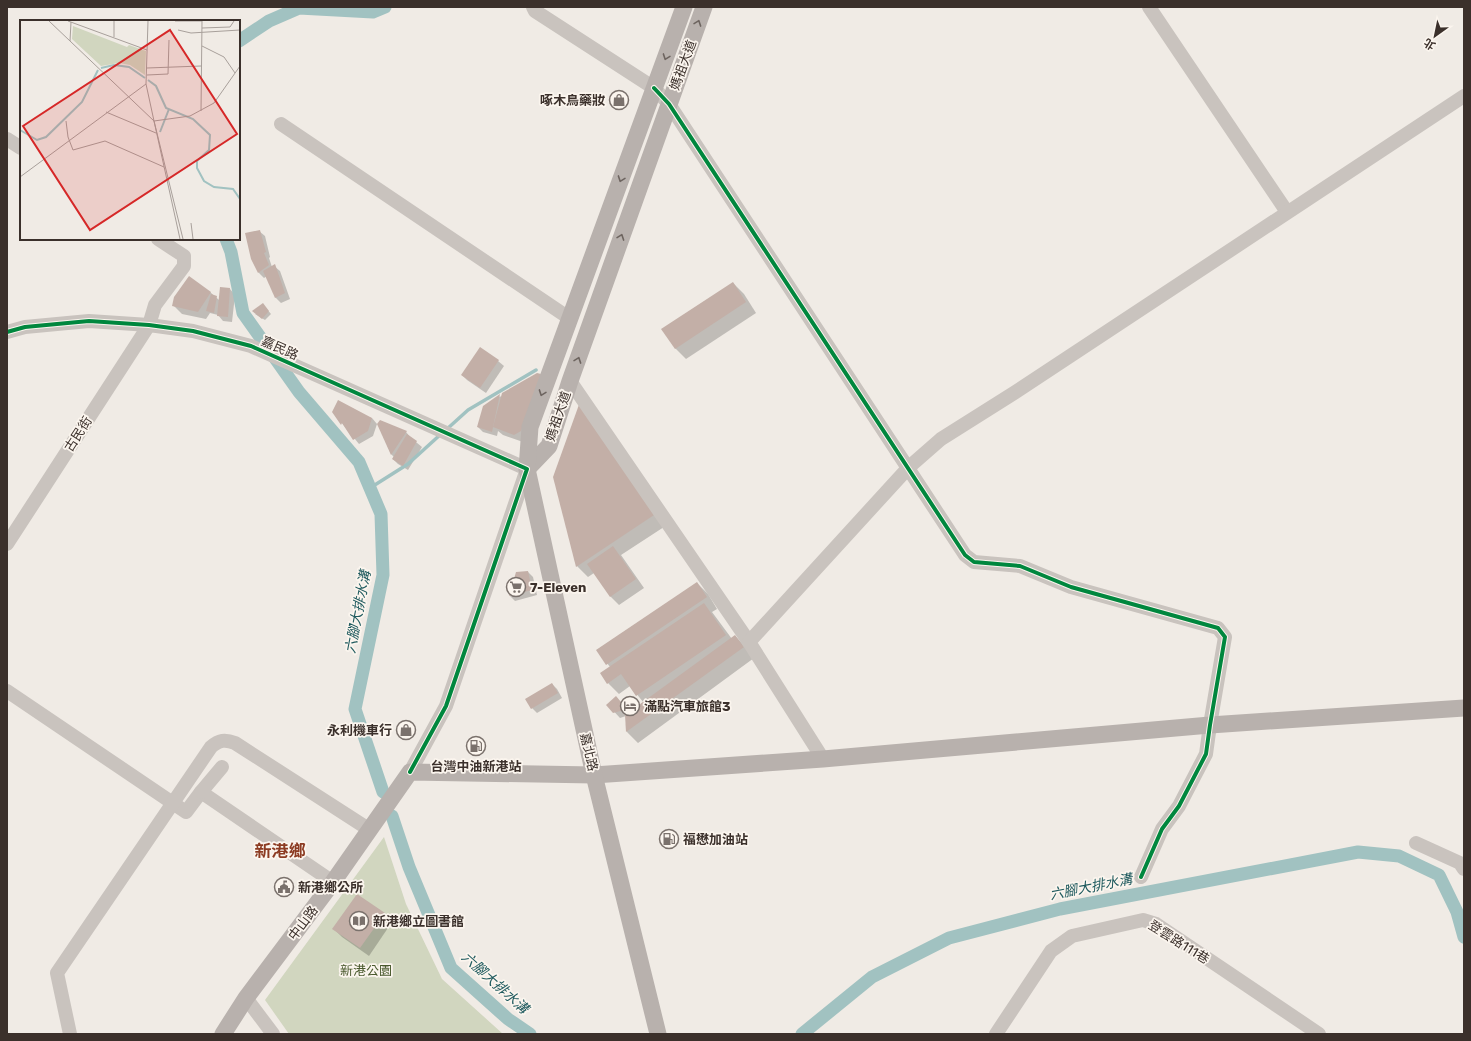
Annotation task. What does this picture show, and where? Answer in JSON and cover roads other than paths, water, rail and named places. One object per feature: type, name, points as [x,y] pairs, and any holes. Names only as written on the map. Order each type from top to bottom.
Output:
[{"type":"main road","name":"媽祖大道","points":[[527,469],[530,427],[684,7]]},
{"type":"main road","name":"媽祖大道","points":[[527,469],[549,446],[570,381],[704,7]]},
{"type":"main road","name":"嘉北路","points":[[527,469],[594,774],[658,1034]]},
{"type":"main road","points":[[410,772],[594,774],[823,759],[1210,725],[1464,708]]},
{"type":"main road","name":"中山路","points":[[223,1034],[246,998],[334,882],[410,772]]},
{"type":"street","points":[[533,7],[535,11],[654,88],[669,104],[965,555],[974,562],[1020,566],[1071,587],[1218,628],[1225,637],[1206,754],[1179,806],[1162,829],[1141,877]]},
{"type":"street","points":[[1149,7],[1287,212]]},
{"type":"street","points":[[749,642],[908,467],[941,439],[1014,393],[1464,96]]},
{"type":"street","points":[[281,124],[569,318]]},
{"type":"street","points":[[7,139],[20,147]]},
{"type":"street","name":"古民街","points":[[7,544],[149,325],[155,306],[184,266],[184,256],[160,240]]},
{"type":"street","name":"嘉民路","points":[[7,332],[25,327],[89,321],[149,325],[193,331],[251,346],[527,469]]},
{"type":"street","points":[[570,381],[749,642],[823,759]]},
{"type":"street","points":[[410,772],[446,706],[527,469]]},
{"type":"street","points":[[7,691],[186,812],[222,767]]},
{"type":"street","points":[[70,1034],[57,973],[211,747],[216,743],[228,740],[235,743],[370,830]]},
{"type":"street","points":[[201,792],[334,882]]},
{"type":"street","points":[[1416,843],[1460,863],[1464,870]]},
{"type":"street","name":"登雲路111巷","points":[[996,1034],[1051,951],[1072,936],[1143,920],[1156,924],[1319,1034]]},
{"type":"street","points":[[246,998],[273,1034]]},
{"type":"waterway","name":"六腳大排水溝","points":[[240,40],[269,21],[299,8],[373,12],[385,7]]},
{"type":"waterway","name":"六腳大排水溝","points":[[226,240],[231,252],[243,313],[299,392],[359,462],[381,514],[383,575],[355,709],[383,792]]},
{"type":"waterway","points":[[447,429],[468,410],[536,370]]},
{"type":"waterway","points":[[370,488],[408,464],[441,434]]},
{"type":"waterway","name":"六腳大排水溝","points":[[392,816],[409,867],[451,968],[508,1019],[530,1034]]},
{"type":"waterway","name":"六腳大排水溝","points":[[802,1034],[872,977],[949,938],[1060,909],[1358,852],[1399,856],[1439,875],[1457,912],[1464,937]]},
{"type":"place","name":"啄木鳥藥妝","points":[[619,100]]},
{"type":"place","name":"7-Eleven","points":[[516,587]]},
{"type":"place","name":"滿點汽車旅館3","points":[[630,706]]},
{"type":"place","name":"永利機車行","points":[[406,730]]},
{"type":"place","name":"台灣中油新港站","points":[[476,746]]},
{"type":"place","name":"福懋加油站","points":[[669,839]]},
{"type":"place","name":"新港鄉公所","points":[[284,887]]},
{"type":"place","name":"新港鄉立圖書館","points":[[359,921]]},
{"type":"district","name":"新港鄉","points":[[280,851]]},
{"type":"park label","name":"新港公園","points":[[366,970]]}]
